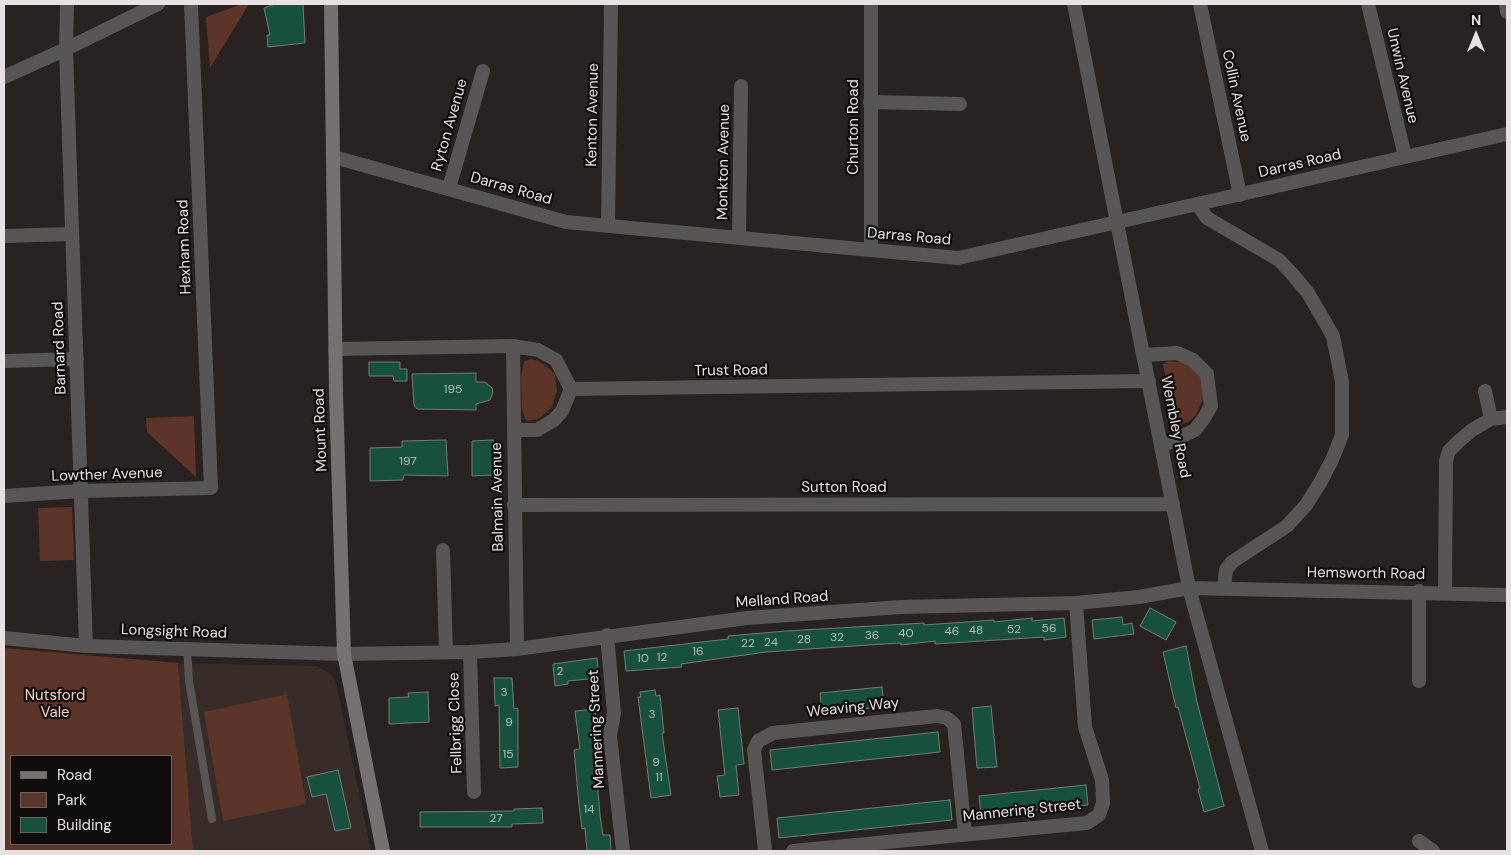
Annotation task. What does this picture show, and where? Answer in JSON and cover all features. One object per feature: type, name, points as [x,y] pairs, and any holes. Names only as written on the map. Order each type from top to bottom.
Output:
[{"type":"main road","name":"Mount Road","points":[[331,4],[335,349],[344,654],[384,851]]},
{"type":"street","name":"Barnard Road","points":[[67,4],[66,49],[86,646]]},
{"type":"street","points":[[4,77],[158,4]]},
{"type":"street","name":"Hexham Road","points":[[191,4],[211,488]]},
{"type":"street","name":"Kenton Avenue","points":[[608,226],[611,4]]},
{"type":"street","name":"Churton Road","points":[[871,4],[871,250]]},
{"type":"street","name":"Wembley Road","points":[[1074,4],[1145,355],[1189,588],[1262,851]]},
{"type":"street","name":"Collin Avenue","points":[[1200,4],[1240,195]]},
{"type":"street","name":"Unwin Avenue","points":[[1368,4],[1405,156]]},
{"type":"street","points":[[1506,4],[1507,12]]},
{"type":"street","name":"Ryton Avenue","points":[[449,188],[483,71]]},
{"type":"street","name":"Monkton Avenue","points":[[739,238],[741,86]]},
{"type":"street","points":[[870,102],[960,104]]},
{"type":"street","name":"Darras Road","points":[[334,157],[566,222],[958,258],[1507,134]]},
{"type":"street","points":[[1198,205],[1207,218],[1279,260],[1294,276],[1308,294],[1333,336],[1342,382],[1342,435],[1320,483],[1306,505],[1287,526],[1232,562],[1226,570],[1224,587]]},
{"type":"street","points":[[4,236],[72,234]]},
{"type":"street","points":[[335,349],[513,346],[538,350],[556,360],[571,389],[562,411],[554,420],[537,430],[514,430]]},
{"type":"street","name":"Balmain Avenue","points":[[513,346],[517,649]]},
{"type":"street","points":[[1145,355],[1177,353],[1194,360],[1207,374],[1211,406],[1204,418],[1195,430],[1162,446]]},
{"type":"street","points":[[4,361],[77,359]]},
{"type":"street","name":"Trust Road","points":[[571,389],[1149,381]]},
{"type":"street","points":[[1484,391],[1491,419]]},
{"type":"street","points":[[1444,592],[1446,461],[1449,451],[1472,430],[1491,419],[1507,417]]},
{"type":"street","name":"Lowther Avenue","points":[[4,496],[81,491],[211,488]]},
{"type":"street","name":"Sutton Road","points":[[514,505],[1173,504]]},
{"type":"street","points":[[443,550],[446,652]]},
{"type":"street","name":"Melland Road","points":[[344,654],[470,652],[517,649],[607,635],[766,616],[901,607],[1076,603],[1139,597],[1189,588],[1224,587]]},
{"type":"street","name":"Hemsworth Road","points":[[1224,587],[1507,594]]},
{"type":"street","points":[[1419,591],[1419,681]]},
{"type":"street","name":"Mannering Street","points":[[793,851],[965,833],[1087,823],[1099,814],[1103,803],[1102,780],[1085,727],[1076,603]]},
{"type":"street","name":"Mannering Street","points":[[607,635],[614,713],[610,736],[623,851]]},
{"type":"street","name":"Longsight Road","points":[[4,638],[86,646],[344,654]]},
{"type":"street","name":"Fellbrigg Close","points":[[470,652],[474,792]]},
{"type":"street","name":"Weaving Way","points":[[765,851],[754,750],[758,741],[773,733],[937,716],[947,718],[954,724],[965,833]]},
{"type":"street","points":[[1419,841],[1433,851]]},
{"type":"lane","points":[[187,649],[189,681],[212,819]]},
{"type":"shaded area","points":[[178,663],[317,666],[330,673],[336,682],[371,851],[193,851]]},
{"type":"green space","points":[[242,4],[249,4],[210,68],[206,17]]},
{"type":"green space","points":[[531,359],[538,361],[555,374],[557,391],[552,407],[545,414],[536,420],[526,421],[522,409],[521,376],[524,361]]},
{"type":"green space","points":[[1169,361],[1188,363],[1199,373],[1203,383],[1203,399],[1196,415],[1188,422],[1180,425],[1174,422],[1163,364]]},
{"type":"green space","points":[[194,416],[196,477],[147,432],[146,418]]},
{"type":"green space","points":[[72,507],[74,560],[40,561],[38,508]]},
{"type":"green space","name":"Nutsford Vale","points":[[4,648],[178,663],[193,851],[4,851]]},
{"type":"green space","points":[[287,694],[306,804],[223,821],[204,712]]},
{"type":"building","points":[[275,4],[303,4],[305,43],[268,47],[267,35],[270,35],[264,8]]},
{"type":"building","points":[[369,362],[400,362],[400,369],[407,369],[407,381],[394,381],[393,376],[369,376]]},
{"type":"building","points":[[476,373],[476,382],[485,382],[492,388],[493,392],[490,400],[476,404],[476,410],[417,409],[414,405],[412,374]]},
{"type":"building","points":[[446,440],[448,476],[404,475],[403,480],[370,481],[370,448],[402,447],[402,441]]},
{"type":"building","points":[[493,440],[493,475],[472,476],[472,441]]},
{"type":"building","points":[[1150,608],[1176,622],[1166,640],[1140,626]]},
{"type":"building","points":[[1122,617],[1123,625],[1132,623],[1134,634],[1094,639],[1092,620]]},
{"type":"building","points":[[1032,618],[1032,621],[1064,618],[1066,637],[1044,640],[1044,637],[935,644],[935,641],[901,645],[901,643],[766,652],[681,664],[682,667],[626,671],[624,651],[728,639],[728,636],[924,623],[924,625],[994,620],[994,622]]},
{"type":"building","points":[[1186,646],[1197,702],[1224,806],[1204,812],[1198,789],[1200,788],[1178,707],[1176,708],[1163,652]]},
{"type":"building","points":[[597,658],[599,678],[568,681],[568,684],[555,686],[553,664]]},
{"type":"building","points":[[494,678],[512,678],[514,709],[518,708],[518,767],[500,768],[499,705],[495,706]]},
{"type":"building","points":[[882,687],[884,707],[822,712],[820,693]]},
{"type":"building","points":[[655,690],[656,696],[660,695],[664,733],[662,733],[671,795],[651,798],[638,697],[641,697],[640,692]]},
{"type":"building","points":[[428,692],[429,722],[389,724],[389,698],[409,697],[408,693]]},
{"type":"building","points":[[991,706],[997,767],[977,768],[972,708]]},
{"type":"building","points":[[738,708],[744,764],[736,765],[739,795],[720,797],[717,776],[725,775],[718,710]]},
{"type":"building","points":[[595,709],[598,733],[593,734],[600,815],[603,835],[610,835],[611,851],[587,851],[585,828],[582,829],[579,805],[574,750],[580,749],[575,711]]},
{"type":"building","points":[[938,732],[940,752],[772,770],[770,750]]},
{"type":"building","points":[[338,770],[351,828],[335,831],[326,794],[312,797],[307,777]]},
{"type":"building","points":[[1086,785],[1088,805],[981,815],[979,796]]},
{"type":"building","points":[[950,800],[952,820],[779,838],[777,818]]},
{"type":"building","points":[[542,808],[543,823],[512,824],[512,827],[420,827],[420,812],[514,811],[514,809]]}]
